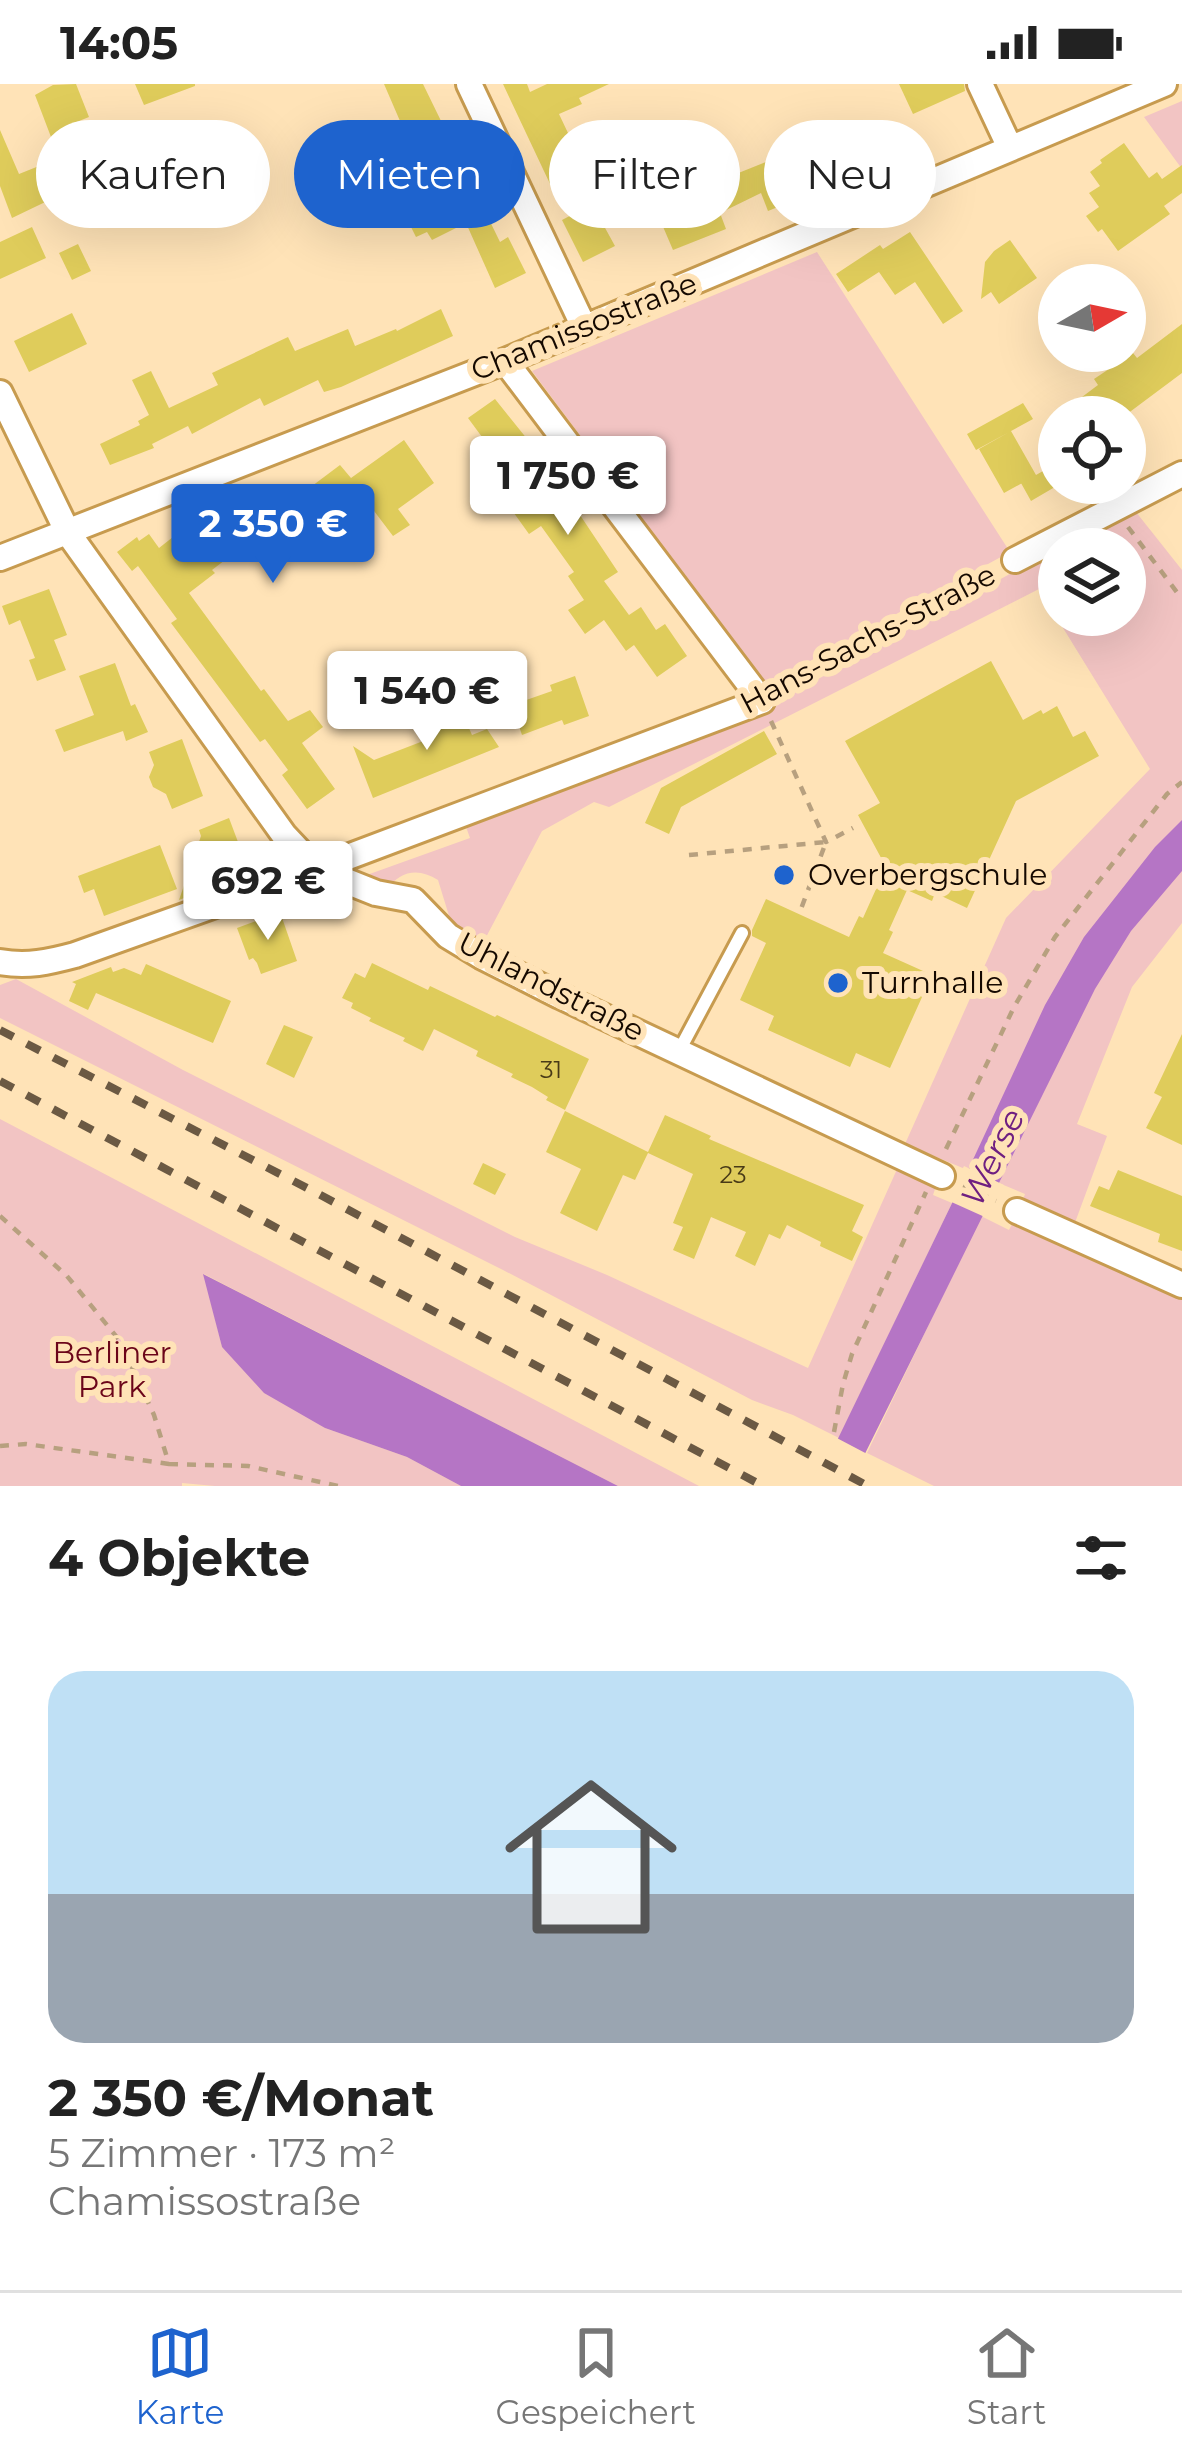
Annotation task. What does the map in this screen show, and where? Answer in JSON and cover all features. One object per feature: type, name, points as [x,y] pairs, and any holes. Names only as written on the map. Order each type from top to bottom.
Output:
[{"type":"street","points":[[469,84],[584,327]]},
{"type":"street","points":[[980,84],[1010,148]]},
{"type":"street","name":"Chamissostraße","points":[[0,559],[505,361],[1164,84]]},
{"type":"street","points":[[505,361],[762,700]]},
{"type":"street","name":"Uhlandstraße","points":[[0,393],[68,533],[284,835],[316,869],[376,893],[413,900],[448,936],[481,956],[938,1174]]},
{"type":"street","name":"Hans-Sachs-Straße","points":[[1016,560],[1182,474]]},
{"type":"street","name":"Hans-Sachs-Straße","points":[[0,962],[46,964],[316,869],[762,700]]},
{"type":"street","points":[[1017,1211],[1182,1286]]},
{"type":"lane","points":[[679,1051],[742,933]]},
{"type":"path","points":[[1114,508],[1182,599]]},
{"type":"path","name":"Hans-Sachs-Straße","points":[[762,700],[1016,560]]},
{"type":"path","points":[[762,700],[826,842],[801,909]]},
{"type":"path","points":[[834,1432],[852,1354],[1014,1007],[1055,937],[1167,794],[1182,782]]},
{"type":"path","points":[[689,856],[826,842],[853,828]]},
{"type":"path","points":[[938,1174],[1017,1211]]},
{"type":"path","points":[[0,1216],[67,1276],[120,1341],[154,1415],[169,1465]]},
{"type":"path","points":[[0,1446],[26,1444],[169,1465],[248,1466],[338,1486]]},
{"type":"green space","points":[[1182,101],[1182,169],[1144,117]]},
{"type":"green space","points":[[817,252],[1010,552],[766,685],[532,371]]},
{"type":"green space","points":[[1132,507],[1182,570],[1182,923],[1132,987],[1077,1124],[1107,1136],[1073,1228],[1022,1202],[1025,1194],[905,1144],[1006,918],[1150,769],[1068,636],[1146,636],[1146,528],[1094,528]]},
{"type":"green space","points":[[1038,559],[1038,590],[609,807],[594,802],[542,831],[484,941],[450,919],[438,880],[431,876],[410,873],[386,890],[364,876],[470,838],[465,824],[758,712]]},
{"type":"green space","points":[[16,979],[183,1070],[515,1237],[808,1368],[898,1167],[936,1186],[933,1195],[952,1203],[839,1438],[752,1400],[0,1018],[0,985]]},
{"type":"green space","name":"Berliner Park","points":[[0,1119],[699,1486],[618,1486],[204,1274],[222,1347],[325,1428],[407,1457],[461,1486],[0,1486]]},
{"type":"green space","points":[[981,1216],[1009,1230],[1013,1222],[1182,1295],[1182,1486],[934,1486],[867,1453]]},
{"type":"water","name":"Werse","points":[[1182,820],[1182,871],[1131,931],[1095,989],[849,1486],[815,1486],[1045,1005],[1084,937]]},
{"type":"water","points":[[203,1274],[618,1486],[461,1486],[407,1457],[325,1428],[264,1393],[222,1347]]},
{"type":"pier","points":[[964,1166],[1004,1185],[987,1218],[947,1200]]},
{"type":"pier","points":[[833,1436],[871,1456],[856,1486],[809,1486]]},
{"type":"building","points":[[76,84],[89,117],[45,120],[35,95],[53,85]]},
{"type":"building","points":[[135,84],[195,84],[195,86],[144,105]]},
{"type":"building","points":[[384,84],[423,84],[441,120],[400,120]]},
{"type":"building","points":[[503,84],[527,84],[530,92],[547,84],[609,84],[579,98],[582,104],[559,114],[562,120],[549,120],[549,182],[525,131],[525,120],[520,120]]},
{"type":"building","points":[[899,84],[964,84],[965,91],[913,114]]},
{"type":"building","points":[[0,130],[19,174],[36,167],[36,206],[12,218],[0,186]]},
{"type":"building","points":[[1124,143],[1149,178],[1157,172],[1162,179],[1182,165],[1182,193],[1164,206],[1170,214],[1118,251],[1086,216],[1099,207],[1089,193],[1100,186],[1090,172]]},
{"type":"building","points":[[764,163],[764,201],[761,193],[740,203],[740,172]]},
{"type":"building","points":[[32,227],[46,258],[0,279],[0,242]]},
{"type":"building","points":[[412,228],[456,228],[432,240],[427,232],[416,237]]},
{"type":"building","points":[[468,228],[493,228],[500,242],[508,237],[526,273],[495,288]]},
{"type":"building","points":[[566,228],[605,228],[615,246],[583,262]]},
{"type":"building","points":[[664,228],[726,228],[726,229],[673,250]]},
{"type":"building","points":[[910,232],[963,311],[943,324],[915,282],[895,295],[879,272],[848,292],[836,274]]},
{"type":"building","points":[[1010,240],[1037,278],[999,304],[991,292],[981,299],[985,262]]},
{"type":"building","points":[[78,244],[91,271],[72,280],[59,253]]},
{"type":"building","points":[[441,309],[453,336],[341,387],[324,392],[318,380],[264,406],[260,398],[192,434],[188,426],[152,444],[154,448],[110,465],[100,444],[140,425],[138,421],[149,415],[132,380],[151,371],[169,408],[218,385],[212,373],[288,337],[295,351],[348,329],[355,346]]},
{"type":"building","points":[[72,313],[87,344],[29,372],[14,341]]},
{"type":"building","points":[[1182,324],[1182,373],[1146,400],[1146,396],[1083,396],[1098,385],[1094,379],[1104,372],[1146,372],[1146,351]]},
{"type":"building","points":[[495,399],[565,486],[562,488],[618,572],[604,581],[629,615],[641,607],[656,630],[665,624],[687,656],[657,677],[634,645],[626,651],[604,620],[585,634],[568,610],[584,600],[568,576],[574,572],[541,526],[529,534],[501,495],[508,490],[479,446],[485,441],[468,418]]},
{"type":"building","points":[[1023,403],[1033,419],[976,450],[967,434]]},
{"type":"building","points":[[1011,431],[1038,474],[1038,497],[1031,501],[1021,483],[1004,493],[979,449]]},
{"type":"building","points":[[404,440],[434,483],[398,509],[410,525],[393,536],[368,503],[324,536],[330,544],[305,561],[276,531],[268,537],[263,531],[189,593],[288,721],[310,710],[323,727],[302,743],[335,789],[307,809],[282,775],[288,770],[265,739],[260,742],[171,623],[177,619],[138,566],[132,571],[117,552],[149,534],[159,548],[173,537],[178,544],[240,499],[250,512],[267,499],[273,506],[296,489],[300,495],[340,465],[351,478]]},
{"type":"building","points":[[49,589],[67,635],[54,640],[66,670],[37,681],[29,660],[35,658],[20,620],[9,625],[2,606]]},
{"type":"building","points":[[991,661],[1023,720],[1057,706],[1073,737],[1085,731],[1099,756],[1016,801],[967,908],[935,893],[932,901],[907,890],[883,953],[932,975],[890,1068],[856,1053],[850,1067],[768,1030],[774,1016],[740,1000],[766,943],[752,936],[752,930],[766,899],[849,937],[886,867],[858,815],[880,803],[845,741]]},
{"type":"building","points":[[115,663],[131,706],[135,704],[148,732],[126,741],[123,731],[64,752],[55,730],[94,715],[79,676]]},
{"type":"building","points":[[575,676],[589,716],[522,735],[512,705],[552,691],[550,685]]},
{"type":"building","points":[[458,703],[472,735],[487,729],[499,747],[373,798],[353,746],[374,760],[431,738],[423,717]]},
{"type":"building","points":[[764,731],[777,754],[681,807],[669,834],[645,823],[661,788]]},
{"type":"building","points":[[182,739],[203,796],[172,809],[166,794],[153,787],[149,752]]},
{"type":"building","points":[[229,818],[244,858],[201,874],[207,889],[179,900],[199,830]]},
{"type":"building","points":[[160,845],[177,889],[104,916],[94,889],[84,893],[78,876]]},
{"type":"building","points":[[280,912],[297,961],[261,974],[253,958],[249,960],[237,928]]},
{"type":"building","points":[[372,963],[589,1059],[565,1110],[511,1077],[513,1074],[476,1056],[478,1051],[434,1029],[423,1051],[351,1008],[353,1003],[342,998],[355,973],[365,978]]},
{"type":"building","points":[[146,964],[231,1001],[213,1043],[96,993],[88,1010],[69,1001],[76,984],[72,982],[111,967],[113,972],[124,968],[141,975]]},
{"type":"building","points":[[284,1025],[313,1037],[294,1078],[266,1064]]},
{"type":"building","points":[[1182,1034],[1182,1145],[1146,1128],[1162,1097],[1154,1093]]},
{"type":"building","points":[[565,1111],[648,1152],[665,1115],[711,1136],[709,1139],[864,1205],[852,1231],[863,1237],[852,1261],[787,1225],[780,1239],[769,1234],[755,1266],[735,1256],[746,1232],[711,1217],[694,1259],[673,1250],[683,1227],[673,1223],[693,1174],[648,1153],[635,1180],[623,1175],[597,1231],[560,1213],[581,1169],[546,1152]]},
{"type":"building","points":[[483,1163],[506,1174],[495,1195],[473,1184]]},
{"type":"building","points":[[1118,1170],[1182,1196],[1182,1251],[1158,1242],[1160,1234],[1090,1206],[1099,1186],[1109,1190]]},
{"type":"railway","points":[[0,1030],[868,1486]]},
{"type":"railway","points":[[0,1081],[763,1486]]},
{"type":"place","name":"Overbergschule","points":[[784,875]]},
{"type":"place","name":"Turnhalle","points":[[838,983]]}]
